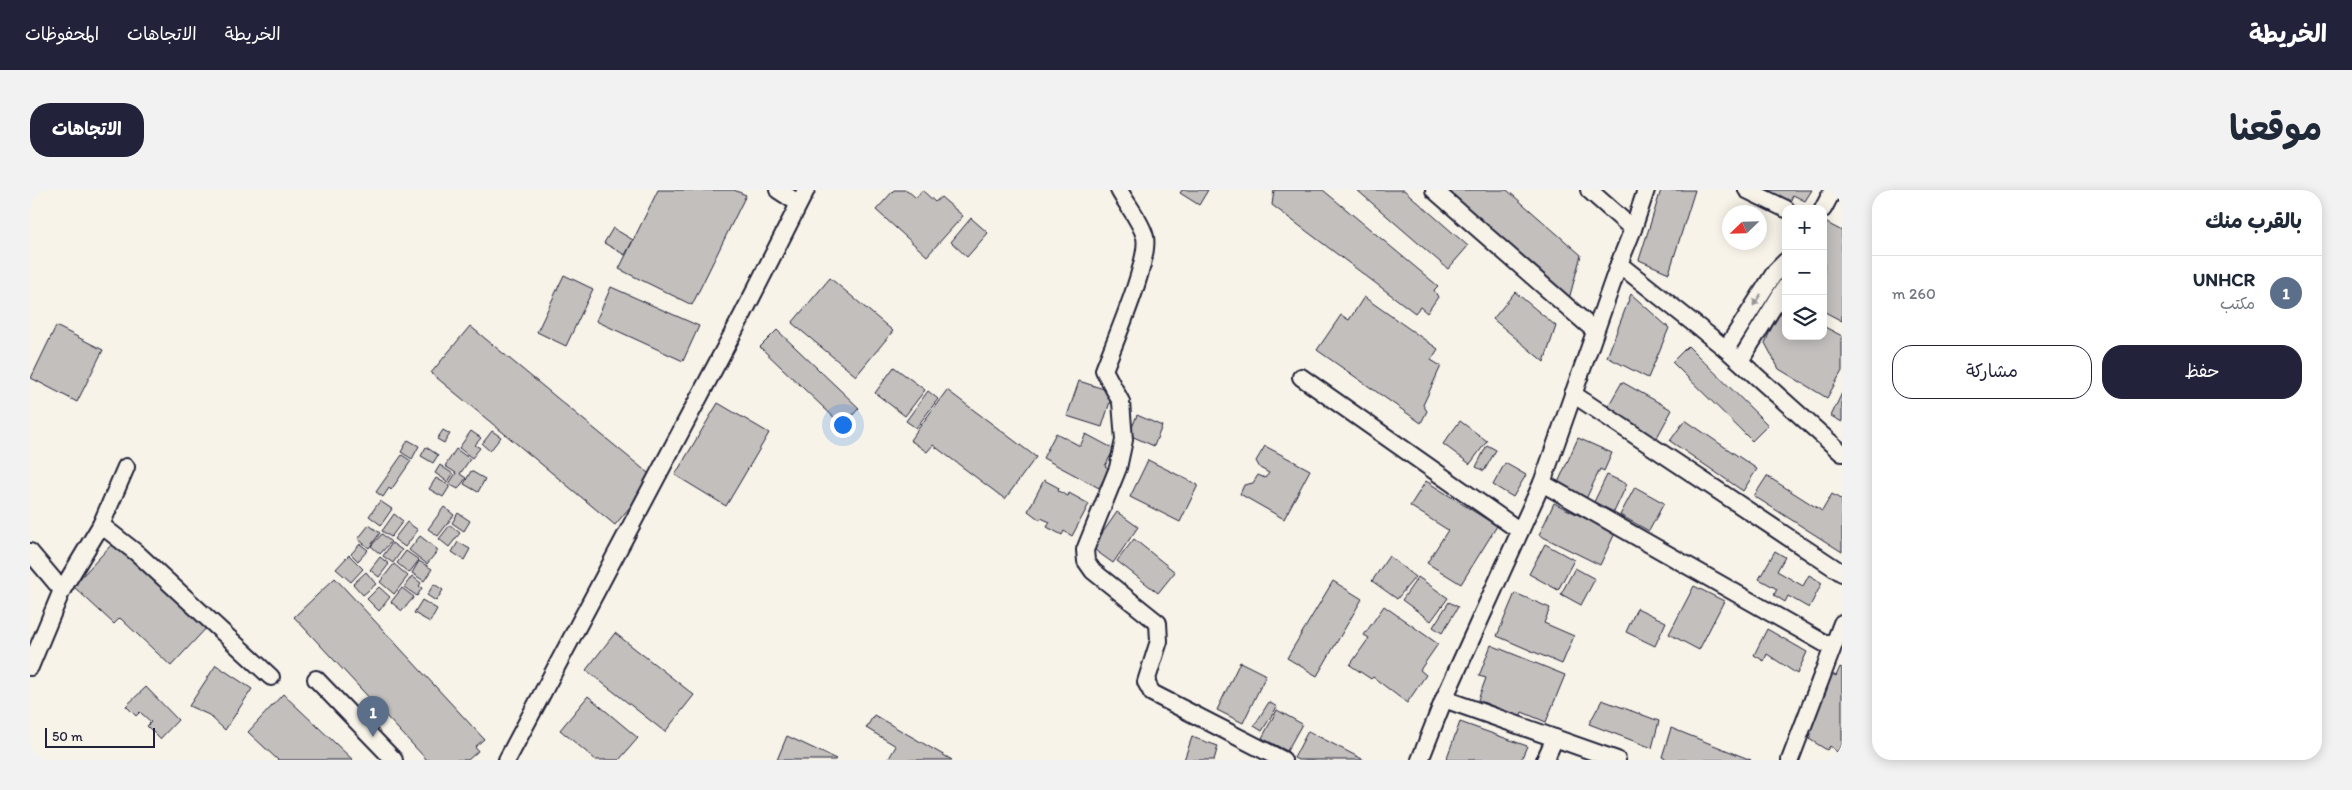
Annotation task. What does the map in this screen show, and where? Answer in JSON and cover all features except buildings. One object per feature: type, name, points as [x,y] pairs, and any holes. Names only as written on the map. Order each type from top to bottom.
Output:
[{"type":"street","points":[[507,760],[742,316],[802,196],[778,190]]},
{"type":"street","points":[[1119,190],[1142,228],[1146,248],[1142,267],[1104,370],[1121,402],[1124,440],[1118,468],[1085,550],[1086,561],[1093,571],[1158,623],[1158,641],[1146,682],[1152,692],[1283,760]]},
{"type":"street","points":[[1434,190],[1595,331]]},
{"type":"street","points":[[1589,190],[1633,229]]},
{"type":"street","points":[[1420,760],[1444,700],[1542,483],[1646,190]]},
{"type":"street","points":[[1747,190],[1782,207]]},
{"type":"street","points":[[1824,205],[1833,190]]},
{"type":"street","points":[[1619,264],[1726,349],[1842,453]]},
{"type":"street","points":[[1726,349],[1775,272],[1782,265]]},
{"type":"street","points":[[1740,361],[1782,293]]},
{"type":"street","points":[[1301,377],[1520,531]]},
{"type":"street","points":[[1573,394],[1842,573]]},
{"type":"street","points":[[30,667],[62,590],[101,525],[126,467]]},
{"type":"street","points":[[1542,483],[1832,647]]},
{"type":"street","points":[[101,525],[138,554],[271,677]]},
{"type":"street","points":[[30,552],[62,590]]},
{"type":"street","points":[[1790,760],[1842,623]]},
{"type":"street","points":[[316,679],[394,760]]},
{"type":"street","points":[[1444,700],[1618,760]]},
{"type":"street","points":[[1545,760],[1555,738]]},
{"type":"place","name":"UNHCR","points":[[373,737]]}]
